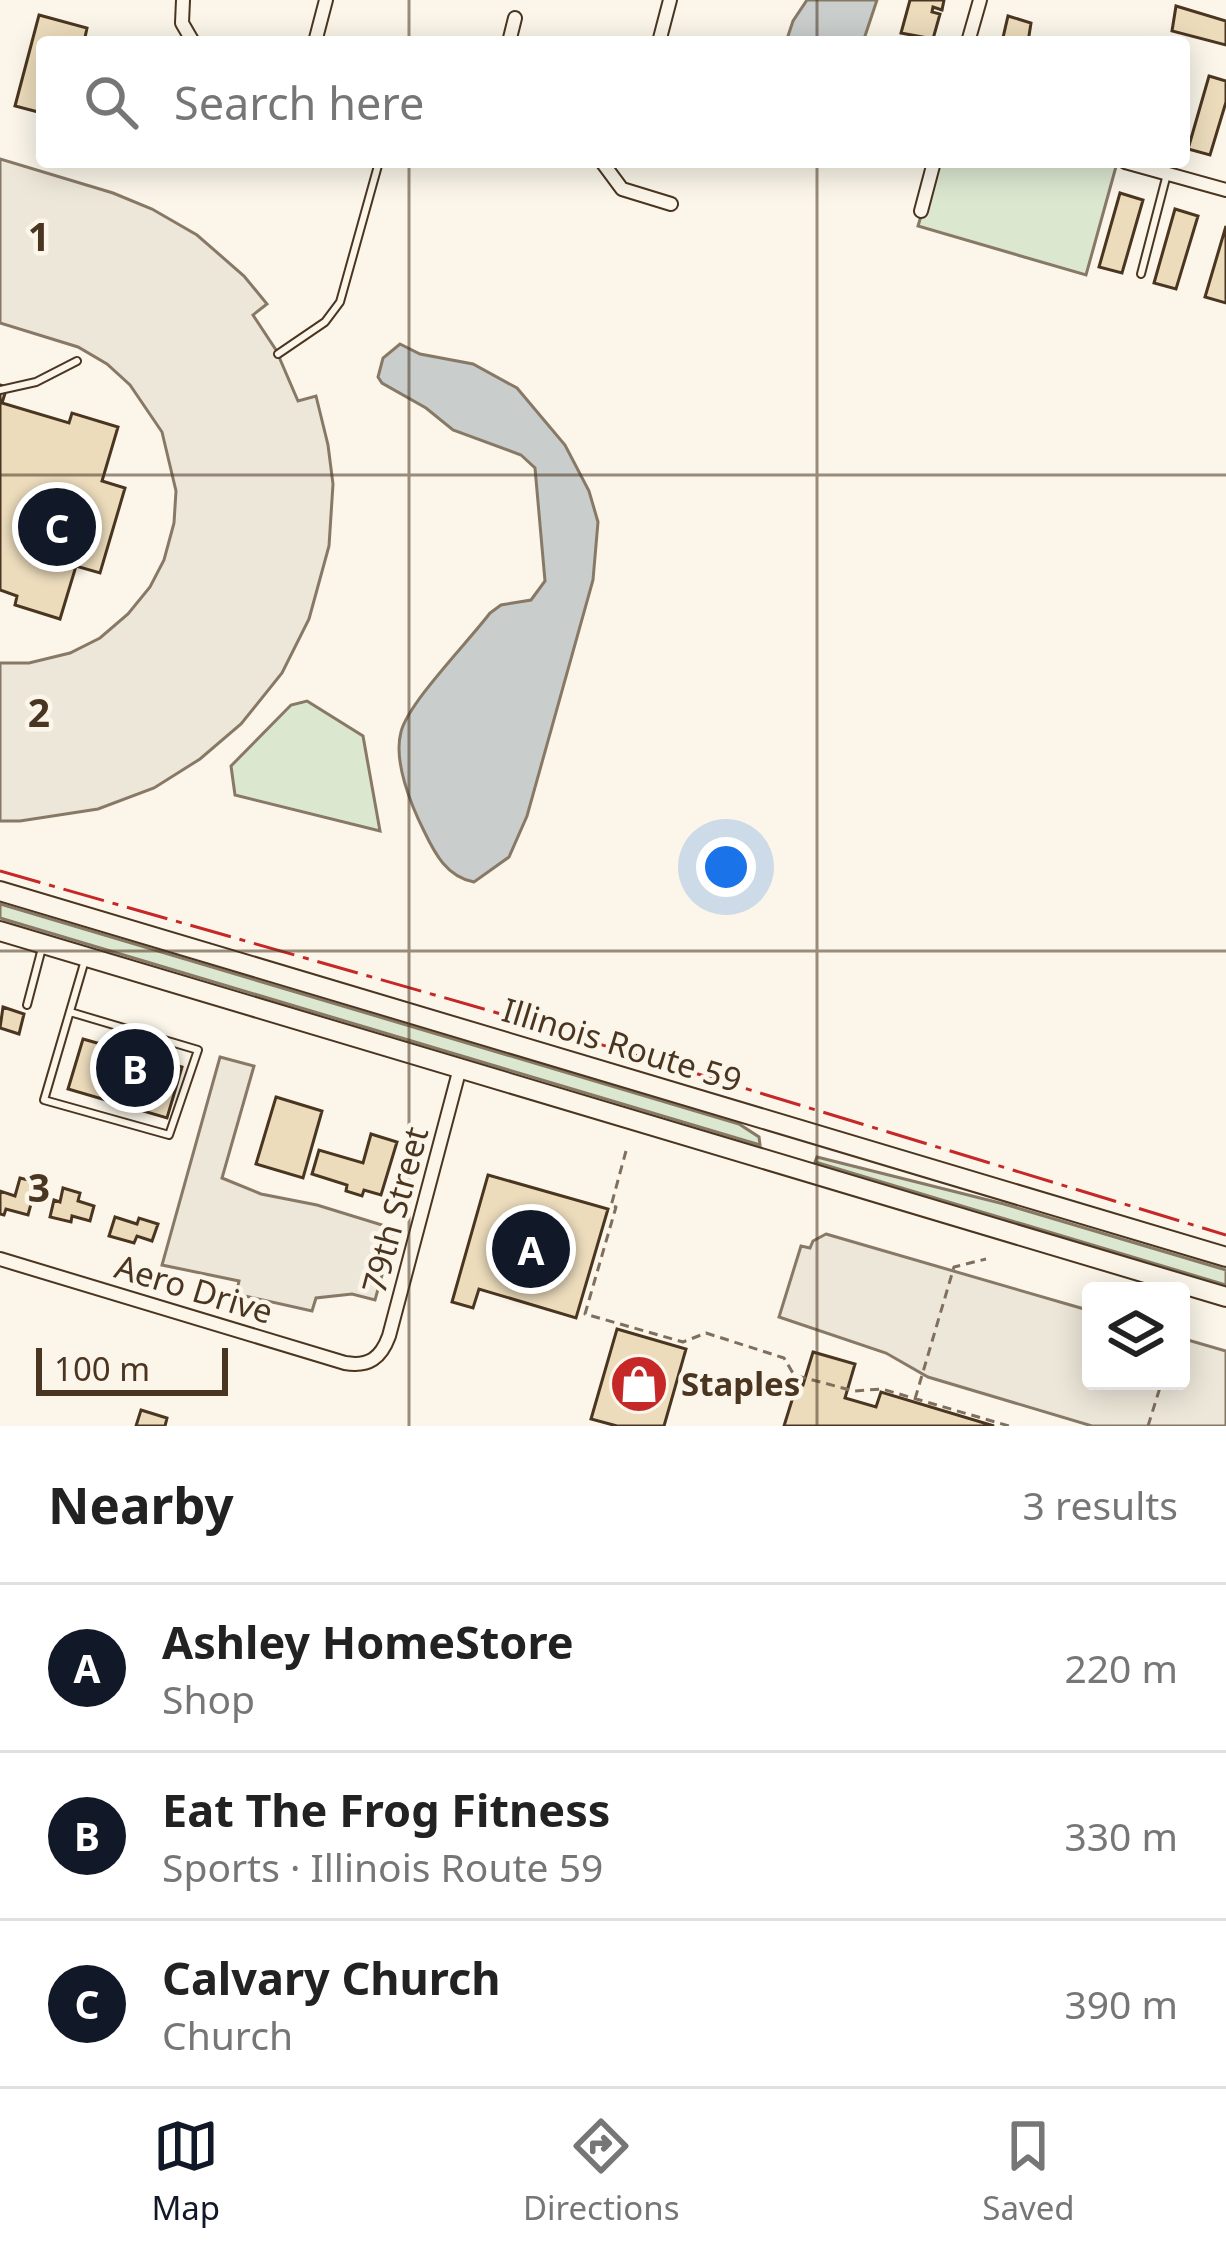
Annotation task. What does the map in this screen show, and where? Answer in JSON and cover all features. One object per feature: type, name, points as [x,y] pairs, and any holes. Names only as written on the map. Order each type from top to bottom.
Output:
[{"type":"main road","name":"Illinois Route 59","points":[[0,891],[1226,1258]]},
{"type":"main road","name":"Illinois Route 59","points":[[0,931],[1226,1298]]},
{"type":"street","points":[[183,0],[182,23],[190,36]]},
{"type":"street","points":[[309,0],[325,2],[316,36]]},
{"type":"street","points":[[661,36],[670,0]]},
{"type":"street","points":[[970,36],[980,0]]},
{"type":"street","points":[[510,36],[515,18]]},
{"type":"street","points":[[606,168],[622,189],[671,204]]},
{"type":"street","points":[[921,211],[932,168]]},
{"type":"street","points":[[1146,168],[1226,190]]},
{"type":"street","name":"79th Street","points":[[373,1361],[389,1336],[460,1068]]},
{"type":"street","name":"Aero Drive","points":[[0,1259],[345,1363],[373,1361]]},
{"type":"lane","points":[[278,354],[325,322],[340,302],[377,168]]},
{"type":"lane","points":[[1141,274],[1167,174]]},
{"type":"lane","points":[[0,390],[36,382],[77,361]]},
{"type":"lane","points":[[27,1005],[43,944]]},
{"type":"lane","points":[[70,1012],[198,1050],[169,1135],[44,1100],[86,957]]},
{"type":"path","points":[[626,1150],[611,1206],[616,1208],[585,1314],[683,1342],[706,1333],[775,1353],[794,1375],[854,1391],[882,1389],[1009,1426]]},
{"type":"path","points":[[915,1399],[954,1267],[986,1259]]},
{"type":"path","points":[[1148,1426],[1159,1390]]},
{"type":"green space","points":[[935,168],[1116,168],[1086,275],[918,226]]},
{"type":"green space","points":[[307,701],[363,736],[380,831],[235,795],[231,766],[291,705]]},
{"type":"green space","points":[[0,904],[739,1124],[759,1137],[760,1145],[0,918]]},
{"type":"green space","points":[[817,1157],[1004,1204],[1226,1270],[1226,1285],[815,1162]]},
{"type":"shaded area","points":[[807,0],[877,0],[865,36],[788,36]]},
{"type":"shaded area","points":[[0,159],[152,209],[197,235],[244,276],[267,304],[253,315],[276,350],[298,401],[316,396],[333,484],[329,546],[309,619],[282,673],[241,724],[200,759],[154,788],[98,809],[20,821],[0,821],[0,663],[29,663],[70,653],[100,638],[128,614],[164,560],[176,491],[162,432],[130,385],[78,347],[0,323]]},
{"type":"shaded area","points":[[400,344],[420,354],[473,364],[517,388],[565,445],[589,491],[598,522],[593,580],[527,816],[509,857],[474,882],[449,870],[433,848],[405,783],[399,744],[415,705],[490,613],[501,605],[531,600],[545,581],[535,468],[521,455],[453,430],[382,383],[378,377],[383,358]]},
{"type":"shaded area","points":[[220,1057],[254,1066],[222,1178],[261,1194],[395,1229],[375,1300],[352,1294],[316,1298],[312,1311],[236,1294],[239,1281],[162,1265]]},
{"type":"shaded area","points":[[826,1234],[1082,1308],[1082,1390],[1190,1390],[1190,1341],[1226,1351],[1226,1426],[1092,1426],[928,1377],[886,1353],[779,1317],[801,1246],[810,1248]]},
{"type":"building","points":[[910,0],[944,0],[942,10],[933,7],[932,12],[940,14],[934,36],[901,33]]},
{"type":"building","points":[[1176,6],[1226,21],[1226,45],[1172,31]]},
{"type":"building","points":[[39,15],[87,28],[85,36],[36,36],[36,111],[15,106]]},
{"type":"building","points":[[1008,16],[1031,23],[1029,36],[1003,36]]},
{"type":"building","points":[[1209,76],[1226,81],[1226,102],[1210,155],[1190,150]]},
{"type":"building","points":[[1120,193],[1143,200],[1122,273],[1099,267]]},
{"type":"building","points":[[1175,209],[1198,216],[1176,289],[1154,283]]},
{"type":"building","points":[[1226,226],[1226,303],[1205,297]]},
{"type":"building","points":[[0,385],[7,387],[2,403],[69,423],[72,413],[118,427],[102,481],[125,488],[100,573],[76,566],[60,619],[15,605],[17,596],[0,590]]},
{"type":"building","points":[[3,1007],[24,1014],[19,1034],[0,1028]]},
{"type":"building","points":[[83,1039],[182,1067],[167,1118],[68,1089]]},
{"type":"building","points":[[276,1097],[322,1111],[303,1178],[256,1164]]},
{"type":"building","points":[[371,1134],[397,1142],[381,1195],[364,1190],[362,1196],[346,1191],[347,1185],[312,1174],[319,1150],[363,1163]]},
{"type":"building","points":[[488,1175],[608,1209],[576,1318],[479,1289],[473,1308],[452,1302]]},
{"type":"building","points":[[20,1178],[37,1182],[28,1215],[6,1209],[0,1214],[0,1191],[15,1196]]},
{"type":"building","points":[[63,1188],[80,1193],[78,1201],[94,1206],[90,1221],[50,1217]]},
{"type":"building","points":[[115,1217],[158,1224],[152,1241],[137,1236],[134,1243],[109,1236]]},
{"type":"building","name":"Staples","points":[[617,1329],[686,1349],[664,1426],[617,1426],[591,1419]]},
{"type":"building","points":[[813,1352],[855,1364],[845,1398],[876,1407],[881,1392],[994,1426],[784,1426]]},
{"type":"building","points":[[141,1410],[167,1418],[165,1426],[136,1426]]},
{"type":"power","points":[[0,871],[491,1011],[1226,1235]]},
{"type":"place","name":"Calvary Church","points":[[57,527]]},
{"type":"place","name":"Eat The Frog Fitness","points":[[135,1068]]},
{"type":"place","name":"Ashley HomeStore","points":[[531,1249]]},
{"type":"place","name":"Staples","points":[[639,1384]]}]
